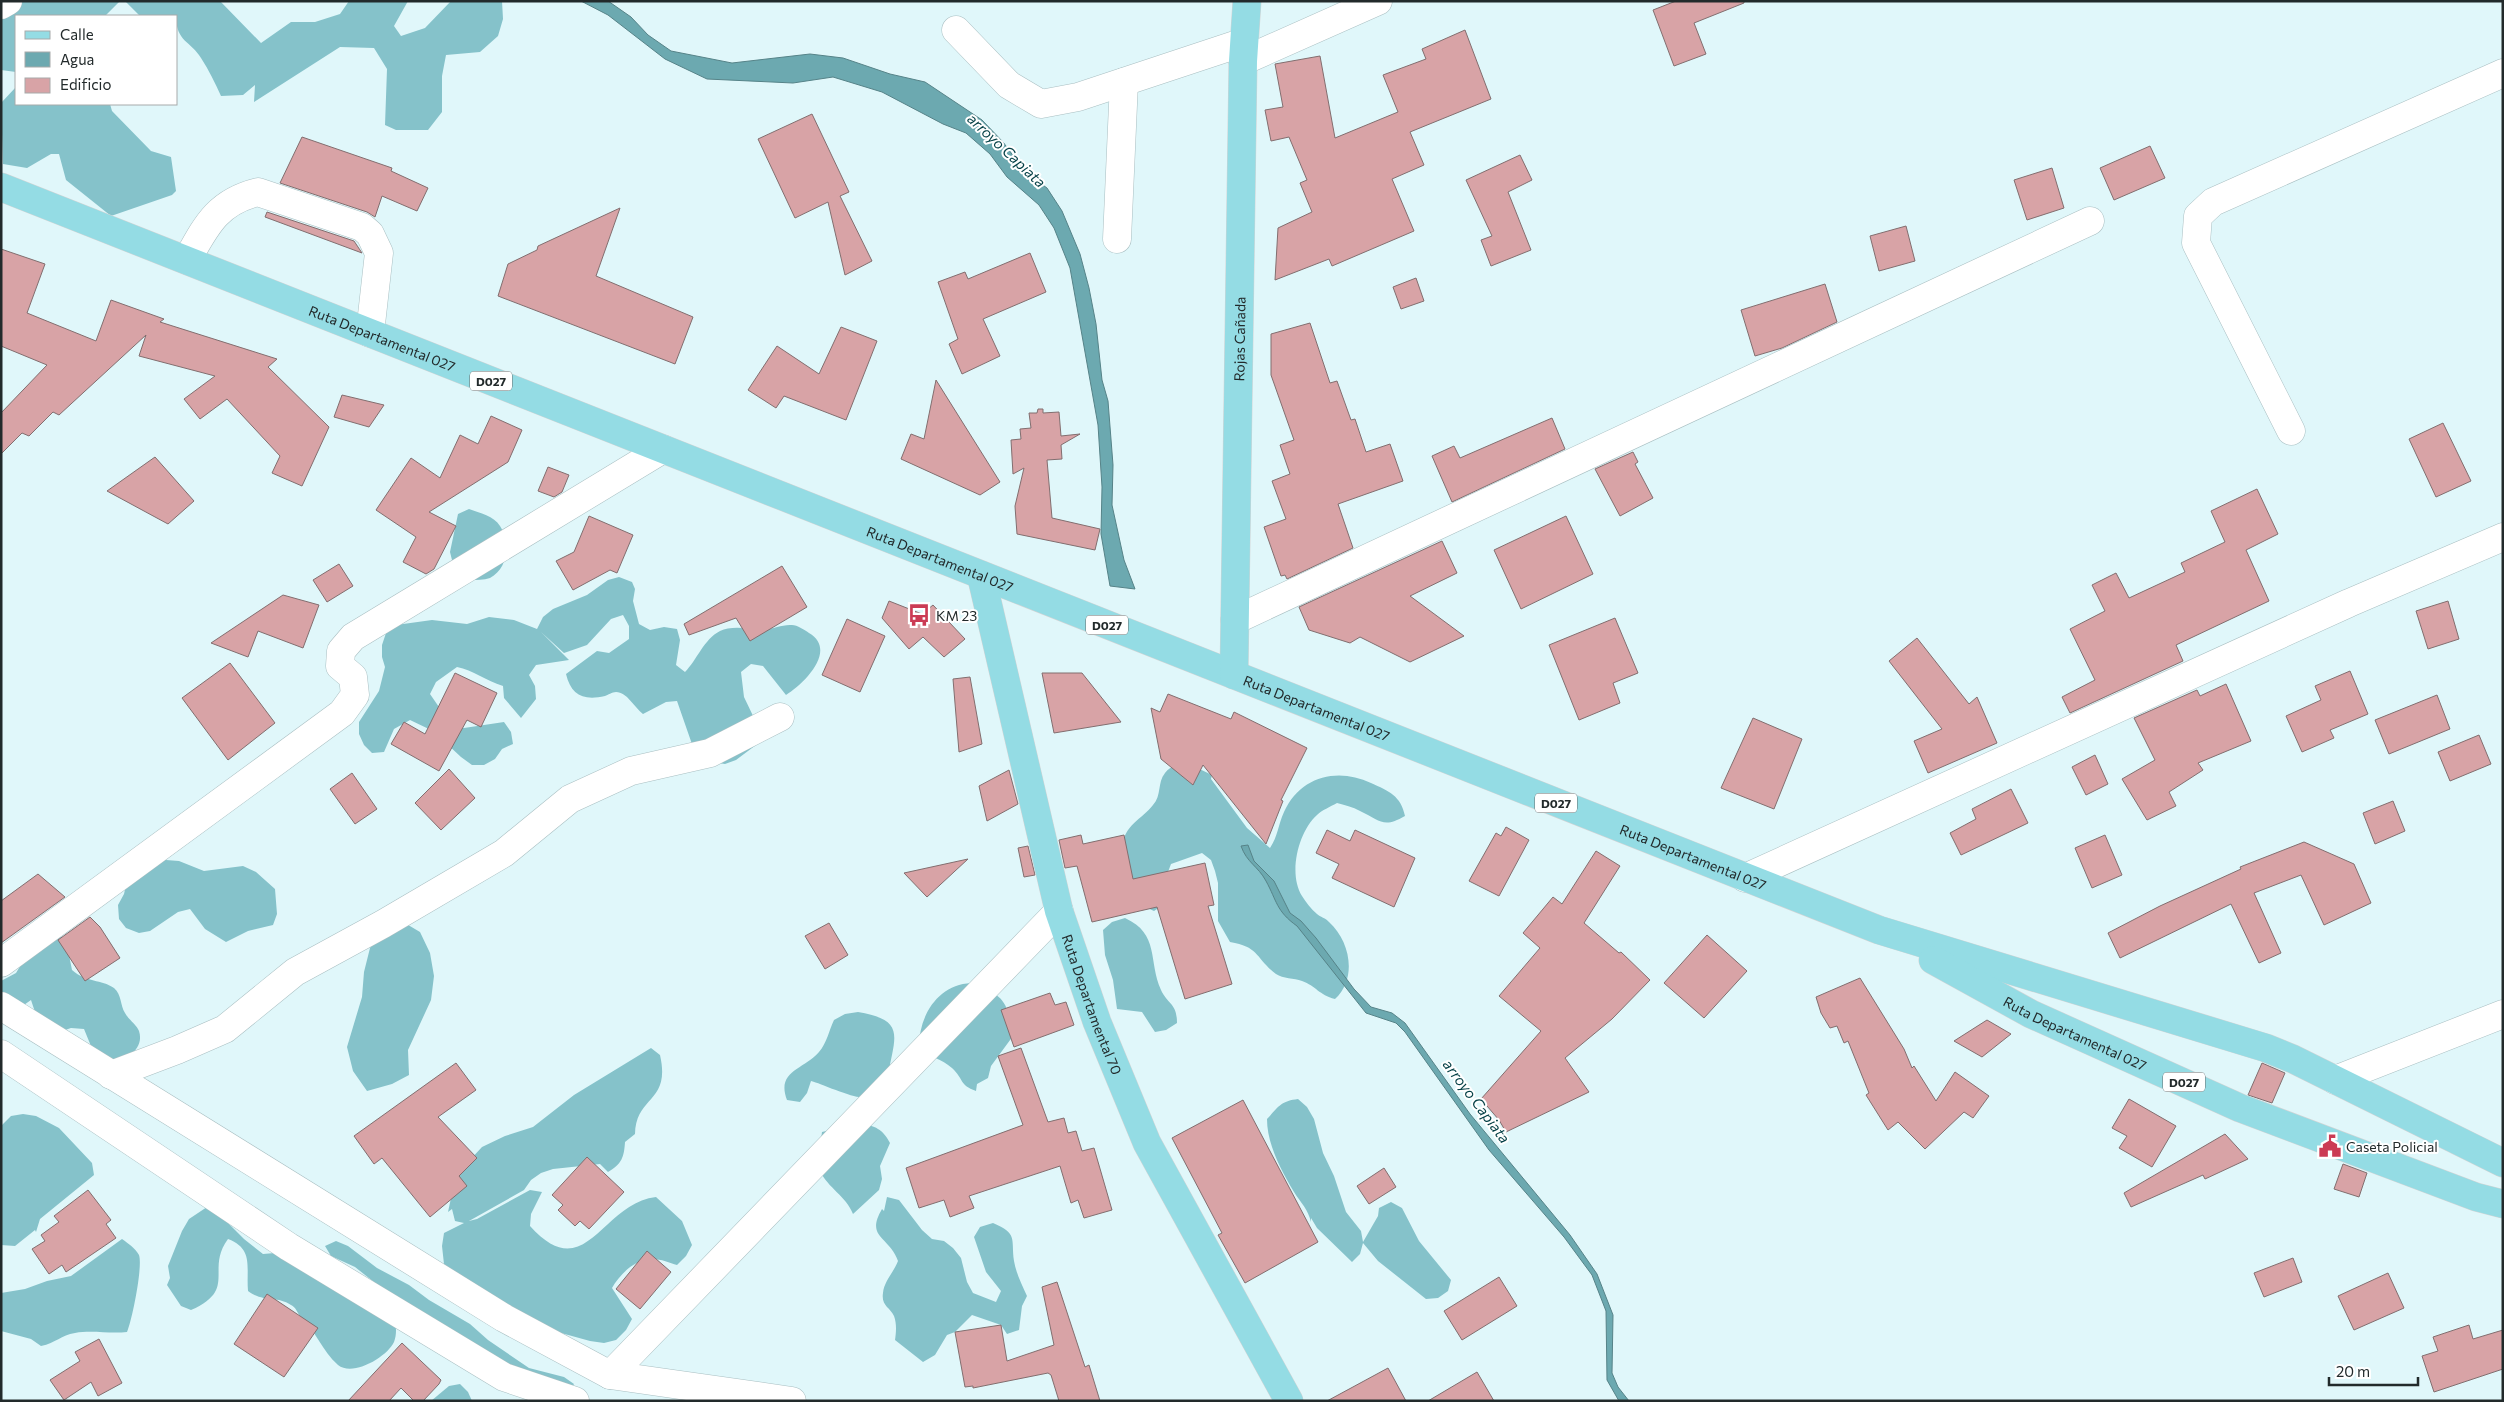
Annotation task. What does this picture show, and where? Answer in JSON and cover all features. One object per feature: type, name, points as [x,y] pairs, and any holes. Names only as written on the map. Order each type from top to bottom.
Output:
[{"type":"main road","name":"Rojas Cañada","points":[[1234,675],[1246,1]]},
{"type":"main road","name":"Ruta Departamental 027","points":[[1,187],[1879,930],[2266,1048],[2503,1163]]},
{"type":"main road","name":"Ruta Departamental 70","points":[[981,575],[1059,911],[1097,1022],[1147,1143],[1289,1401]]},
{"type":"main road","name":"Ruta Departamental 027","points":[[1879,930],[2031,1014],[2240,1108],[2458,1190],[2503,1204]]},
{"type":"street","points":[[1,5],[8,1]]},
{"type":"street","points":[[956,30],[1009,85],[1041,104],[1078,97],[1124,82],[1244,52],[1378,1]]},
{"type":"street","points":[[2290,431],[2196,243],[2198,216],[2213,202],[2503,73]]},
{"type":"street","points":[[1117,239],[1124,82]]},
{"type":"street","points":[[187,260],[208,222],[228,203],[258,192],[362,227],[370,234],[379,253],[370,332]]},
{"type":"street","points":[[1235,620],[2090,221]]},
{"type":"street","points":[[1,963],[342,714],[355,695],[353,677],[340,666],[341,650],[353,637],[663,449]]},
{"type":"street","points":[[1745,878],[2349,603],[2503,537]]},
{"type":"street","points":[[111,1074],[177,1050],[225,1029],[295,972],[384,924],[504,854],[570,799],[632,771],[710,754],[780,717]]},
{"type":"street","points":[[610,1374],[1059,911]]},
{"type":"street","points":[[1,1006],[504,1318],[610,1374],[792,1401]]},
{"type":"street","points":[[2335,1080],[2503,1014]]},
{"type":"street","points":[[1,1054],[289,1247],[504,1377],[576,1401]]},
{"type":"shaded area","points":[[1,1],[120,1],[106,15],[15,15],[15,72],[1,70]]},
{"type":"shaded area","points":[[125,1],[220,1],[261,43],[291,22],[315,22],[340,14],[349,1],[408,1],[394,26],[401,36],[425,28],[451,1],[502,1],[503,19],[498,36],[480,52],[446,55],[442,76],[442,112],[428,130],[396,130],[385,125],[387,69],[374,48],[340,47],[254,102],[255,85],[243,95],[221,96],[201,58],[178,31],[178,15],[139,15]]},
{"type":"shaded area","points":[[15,88],[15,105],[110,105],[112,111],[151,151],[171,157],[176,191],[172,195],[111,216],[66,180],[59,154],[51,154],[27,168],[3,164],[1,103]]},
{"type":"shaded area","points":[[469,509],[494,520],[500,526],[506,540],[506,555],[501,568],[490,578],[483,580],[470,580],[453,564],[450,552],[458,514]]},
{"type":"shaded area","points":[[619,577],[632,582],[635,589],[633,601],[639,624],[650,630],[664,627],[677,629],[680,640],[676,665],[685,672],[709,639],[724,629],[766,629],[794,625],[805,630],[817,640],[820,648],[815,666],[801,683],[786,695],[763,666],[751,664],[741,672],[744,697],[755,720],[756,745],[736,760],[725,764],[712,762],[693,747],[677,701],[666,702],[643,714],[624,694],[615,692],[605,696],[590,698],[579,695],[571,687],[566,674],[597,651],[609,653],[629,639],[629,626],[623,615],[611,619],[587,645],[564,653],[541,632],[569,660],[536,665],[529,675],[535,686],[536,699],[521,718],[504,698],[503,686],[469,671],[457,667],[436,682],[430,694],[452,726],[464,728],[504,722],[511,732],[513,744],[502,749],[495,759],[484,765],[472,765],[433,731],[410,720],[394,729],[384,752],[372,753],[364,745],[359,734],[359,722],[379,691],[385,667],[382,657],[382,645],[386,633],[396,625],[432,620],[467,624],[489,617],[514,620],[537,629],[543,617],[553,609],[587,595],[608,580]]},
{"type":"shaded area","points":[[1189,764],[1212,775],[1211,779],[1247,828],[1270,848],[1284,812],[1291,800],[1300,790],[1321,778],[1346,776],[1358,778],[1389,792],[1401,804],[1405,816],[1386,823],[1354,808],[1337,803],[1324,810],[1310,822],[1300,842],[1296,865],[1298,887],[1311,908],[1336,930],[1346,950],[1349,971],[1342,991],[1335,999],[1302,981],[1279,976],[1252,950],[1240,944],[1230,942],[1218,921],[1218,883],[1215,871],[1211,860],[1202,853],[1171,864],[1165,880],[1163,905],[1154,911],[1143,906],[1125,861],[1124,840],[1129,829],[1156,801],[1165,773],[1170,768]]},
{"type":"shaded area","points":[[153,859],[179,861],[204,871],[243,866],[256,872],[275,889],[277,914],[273,925],[248,931],[226,942],[205,929],[190,909],[178,912],[150,931],[139,933],[126,928],[119,919],[118,905],[124,894],[127,881]]},
{"type":"shaded area","points":[[1125,918],[1136,924],[1144,932],[1151,949],[1161,990],[1174,1008],[1177,1016],[1177,1023],[1166,1030],[1155,1032],[1142,1012],[1117,1009],[1113,980],[1105,955],[1103,930],[1112,922]]},
{"type":"shaded area","points":[[398,919],[420,932],[430,953],[434,976],[431,1000],[408,1050],[409,1075],[392,1084],[367,1091],[353,1071],[347,1047],[362,997],[364,972],[370,948],[383,924]]},
{"type":"shaded area","points":[[60,936],[67,945],[72,970],[83,977],[114,988],[125,1013],[139,1031],[139,1044],[136,1049],[127,1058],[111,1068],[93,1051],[84,1029],[71,1028],[59,1032],[38,1021],[31,1000],[21,1007],[1,1001],[1,981],[16,973],[22,963]]},
{"type":"shaded area","points":[[971,983],[998,996],[1002,1001],[1009,1014],[1013,1036],[991,1066],[988,1078],[977,1084],[976,1091],[964,1084],[956,1072],[948,1065],[919,1047],[922,1024],[933,1004],[949,989]]},
{"type":"shaded area","points":[[858,1012],[873,1015],[884,1020],[894,1032],[888,1075],[859,1097],[811,1081],[807,1093],[800,1102],[787,1100],[785,1083],[788,1077],[819,1052],[826,1041],[834,1020],[845,1014]]},
{"type":"shaded area","points":[[651,1048],[660,1055],[661,1082],[657,1091],[641,1112],[635,1134],[625,1142],[623,1156],[616,1166],[608,1172],[600,1164],[553,1169],[541,1173],[531,1180],[524,1190],[469,1221],[477,1219],[530,1190],[542,1192],[531,1214],[530,1226],[549,1243],[566,1248],[580,1246],[621,1213],[637,1203],[656,1197],[682,1221],[692,1245],[686,1256],[677,1265],[647,1259],[635,1264],[619,1277],[612,1288],[632,1319],[626,1330],[616,1340],[604,1343],[543,1328],[445,1273],[442,1246],[444,1233],[464,1223],[455,1221],[452,1209],[448,1212],[456,1175],[482,1147],[505,1136],[533,1127],[574,1095]]},
{"type":"shaded area","points":[[1298,1099],[1307,1107],[1314,1119],[1323,1153],[1334,1176],[1346,1212],[1361,1231],[1363,1242],[1378,1216],[1379,1208],[1391,1202],[1402,1208],[1419,1241],[1451,1280],[1448,1291],[1438,1298],[1426,1299],[1378,1261],[1363,1243],[1360,1254],[1352,1262],[1317,1228],[1311,1218],[1311,1222],[1310,1217],[1280,1166],[1269,1138],[1267,1119],[1284,1103]]},
{"type":"shaded area","points":[[23,1114],[36,1116],[59,1128],[92,1163],[94,1175],[40,1219],[36,1232],[35,1230],[15,1246],[1,1245],[1,1126],[11,1116]]},
{"type":"shaded area","points":[[860,1123],[878,1129],[890,1143],[880,1166],[882,1179],[879,1190],[853,1214],[846,1202],[823,1177],[819,1168],[819,1158],[822,1132]]},
{"type":"shaded area","points":[[887,1197],[899,1200],[922,1230],[932,1239],[944,1241],[953,1248],[961,1258],[967,1282],[973,1293],[996,1302],[1001,1291],[986,1272],[974,1237],[980,1227],[993,1223],[1010,1234],[1013,1242],[1015,1265],[1027,1296],[1022,1306],[1019,1330],[1007,1334],[1001,1325],[972,1315],[955,1332],[947,1335],[935,1355],[923,1362],[895,1340],[895,1319],[883,1301],[883,1297],[885,1284],[898,1261],[889,1246],[877,1232],[876,1226],[882,1209],[884,1211]]},
{"type":"shaded area","points":[[210,1205],[244,1239],[263,1254],[275,1253],[395,1319],[396,1336],[390,1348],[377,1359],[360,1367],[352,1369],[338,1365],[293,1306],[280,1300],[259,1297],[248,1291],[248,1267],[245,1254],[242,1248],[228,1239],[219,1260],[217,1286],[213,1294],[205,1302],[191,1310],[181,1306],[167,1285],[170,1278],[168,1266],[189,1219]]},
{"type":"shaded area","points":[[122,1239],[136,1250],[140,1261],[132,1317],[127,1332],[75,1333],[41,1346],[31,1339],[1,1331],[1,1293],[25,1289],[47,1281],[71,1276]]},
{"type":"shaded area","points":[[336,1241],[348,1246],[377,1268],[409,1285],[429,1300],[470,1324],[488,1340],[529,1368],[564,1377],[574,1384],[568,1395],[556,1396],[384,1290],[355,1267],[331,1256],[325,1246]]},
{"type":"shaded area","points":[[460,1384],[468,1392],[472,1401],[431,1401],[449,1386]]},
{"type":"water","name":"arroyo Capiata","points":[[581,1],[608,1],[631,17],[648,35],[671,51],[732,63],[810,54],[843,58],[890,74],[925,82],[982,120],[1003,142],[1026,173],[1047,188],[1062,211],[1080,254],[1089,288],[1096,324],[1102,380],[1108,401],[1113,465],[1112,505],[1124,560],[1135,589],[1110,586],[1101,534],[1102,487],[1098,425],[1070,268],[1054,228],[1039,205],[1007,177],[990,154],[966,133],[943,124],[882,92],[833,77],[793,83],[707,79],[665,59],[608,15]]},
{"type":"water","points":[[1248,845],[1254,861],[1274,881],[1290,913],[1301,921],[1316,938],[1354,989],[1371,1007],[1392,1013],[1405,1023],[1470,1114],[1570,1235],[1597,1274],[1613,1315],[1612,1373],[1618,1387],[1629,1401],[1619,1401],[1607,1380],[1606,1311],[1592,1275],[1564,1237],[1489,1150],[1405,1032],[1396,1023],[1366,1013],[1297,926],[1285,915],[1263,876],[1243,852],[1241,846]]},
{"type":"building","points":[[1676,1],[1744,1],[1744,3],[1694,23],[1706,54],[1674,66],[1653,10]]},
{"type":"building","points":[[1465,30],[1491,99],[1410,132],[1424,165],[1392,179],[1414,231],[1332,266],[1329,259],[1275,280],[1278,228],[1312,212],[1300,183],[1307,180],[1289,137],[1271,141],[1265,110],[1283,107],[1275,64],[1320,56],[1335,138],[1398,112],[1383,75],[1426,59],[1422,49]]},
{"type":"building","points":[[812,114],[849,192],[840,196],[872,261],[845,275],[828,202],[795,218],[758,139]]},
{"type":"building","points":[[302,137],[392,168],[391,171],[428,188],[417,211],[382,196],[375,217],[367,212],[280,183]]},
{"type":"building","points":[[2150,146],[2165,178],[2114,200],[2100,168]]},
{"type":"building","points":[[1520,155],[1532,180],[1508,192],[1531,250],[1491,266],[1481,240],[1492,236],[1466,180]]},
{"type":"building","points":[[2052,168],[2064,208],[2027,220],[2014,180]]},
{"type":"building","points":[[620,208],[596,276],[693,317],[675,364],[498,296],[508,264],[537,250],[538,246]]},
{"type":"building","points":[[267,212],[354,241],[362,253],[265,217]]},
{"type":"building","points":[[1906,226],[1915,261],[1879,271],[1870,236]]},
{"type":"building","points":[[1,249],[45,264],[27,313],[96,341],[111,300],[164,319],[160,322],[277,359],[268,367],[329,427],[302,486],[272,473],[280,456],[227,399],[200,419],[184,399],[215,376],[139,356],[146,335],[59,415],[53,412],[29,436],[22,433],[1,454],[1,413],[47,365],[1,346]]},
{"type":"building","points":[[1030,253],[1046,292],[983,319],[1000,356],[962,374],[949,344],[958,339],[938,282],[965,272],[968,279]]},
{"type":"building","points":[[1416,278],[1424,301],[1401,309],[1393,287]]},
{"type":"building","points":[[1825,284],[1837,322],[1782,348],[1755,356],[1741,310]]},
{"type":"building","points":[[1310,323],[1330,383],[1337,381],[1351,420],[1355,419],[1366,452],[1390,444],[1403,481],[1338,504],[1353,548],[1287,579],[1285,575],[1281,576],[1264,527],[1286,519],[1272,481],[1290,474],[1280,445],[1294,440],[1271,375],[1271,334]]},
{"type":"building","points":[[841,327],[877,341],[846,420],[784,396],[776,408],[748,390],[777,346],[819,374]]},
{"type":"building","points":[[936,380],[1000,482],[980,495],[901,459],[911,434],[924,439]]},
{"type":"building","points":[[342,395],[384,405],[369,427],[334,417]]},
{"type":"building","points":[[1038,409],[1043,409],[1043,413],[1059,412],[1061,436],[1080,434],[1061,445],[1062,459],[1047,460],[1052,518],[1100,529],[1095,550],[1017,534],[1015,506],[1024,468],[1013,474],[1011,440],[1021,439],[1020,429],[1031,428],[1029,413],[1037,413]]},
{"type":"building","points":[[491,416],[522,430],[508,462],[429,512],[456,526],[434,569],[426,574],[403,562],[416,537],[376,510],[411,458],[440,478],[460,435],[478,444]]},
{"type":"building","points":[[1552,418],[1565,449],[1452,502],[1432,456],[1454,446],[1460,458]]},
{"type":"building","points":[[2443,423],[2471,481],[2436,497],[2409,439]]},
{"type":"building","points":[[1633,452],[1638,462],[1635,464],[1653,498],[1620,516],[1595,469]]},
{"type":"building","points":[[155,457],[194,501],[168,524],[107,491]]},
{"type":"building","points":[[548,467],[569,475],[562,492],[554,497],[538,491]]},
{"type":"building","points":[[2257,489],[2278,534],[2246,550],[2269,601],[2176,645],[2183,661],[2070,713],[2062,697],[2095,680],[2070,629],[2105,611],[2092,585],[2116,573],[2129,598],[2185,572],[2181,563],[2225,542],[2211,511]]},
{"type":"building","points":[[589,516],[633,535],[617,573],[610,570],[573,590],[556,561],[574,552]]},
{"type":"building","points":[[1566,516],[1593,574],[1521,609],[1494,550]]},
{"type":"building","points":[[1442,541],[1457,573],[1410,596],[1464,636],[1410,662],[1360,637],[1350,643],[1309,630],[1299,607]]},
{"type":"building","points":[[339,564],[353,586],[327,602],[313,580]]},
{"type":"building","points":[[782,566],[807,607],[750,641],[736,618],[689,635],[684,624]]},
{"type":"building","points":[[283,595],[319,605],[303,648],[258,631],[248,657],[211,643]]},
{"type":"building","points":[[889,601],[922,614],[933,605],[965,639],[944,657],[923,637],[909,649],[882,618]]},
{"type":"building","points":[[2448,601],[2459,639],[2428,649],[2416,611]]},
{"type":"building","points":[[1615,618],[1638,673],[1613,683],[1620,703],[1579,720],[1549,645]]},
{"type":"building","points":[[847,619],[885,636],[860,692],[822,675]]},
{"type":"building","points":[[1917,638],[1969,704],[1977,697],[1997,743],[1928,773],[1914,741],[1942,729],[1889,661]]},
{"type":"building","points":[[230,663],[275,723],[228,760],[182,698]]},
{"type":"building","points":[[2350,671],[2368,714],[2330,730],[2334,738],[2302,752],[2286,716],[2321,700],[2315,686]]},
{"type":"building","points":[[455,673],[497,693],[481,727],[467,720],[439,771],[391,744],[404,722],[425,734]]},
{"type":"building","points":[[1042,673],[1082,673],[1121,722],[1054,733]]},
{"type":"building","points":[[970,677],[982,744],[959,752],[953,679]]},
{"type":"building","points":[[2226,684],[2251,741],[2198,763],[2203,770],[2169,792],[2176,806],[2147,820],[2122,779],[2155,760],[2134,718],[2197,690],[2200,696]]},
{"type":"building","points":[[1168,694],[1231,719],[1234,712],[1307,748],[1281,800],[1283,801],[1266,844],[1203,765],[1193,785],[1161,759],[1151,708],[1160,712]]},
{"type":"building","points":[[2437,695],[2450,729],[2389,754],[2375,720]]},
{"type":"building","points":[[1753,718],[1802,739],[1774,809],[1721,788]]},
{"type":"building","points":[[2479,735],[2491,764],[2450,781],[2438,752]]},
{"type":"building","points":[[2095,755],[2108,784],[2086,795],[2072,767]]},
{"type":"building","points":[[449,769],[475,798],[441,830],[415,803]]},
{"type":"building","points":[[1009,770],[1018,804],[987,821],[979,786]]},
{"type":"building","points":[[352,773],[377,809],[355,824],[330,789]]},
{"type":"building","points":[[2011,789],[2028,823],[1961,855],[1950,833],[1976,819],[1972,809]]},
{"type":"building","points":[[2393,801],[2405,831],[2375,844],[2363,813]]},
{"type":"building","points":[[1506,827],[1529,840],[1499,896],[1469,881],[1496,833],[1501,836]]},
{"type":"building","points":[[1327,830],[1350,841],[1355,830],[1415,858],[1394,907],[1332,878],[1339,864],[1316,853]]},
{"type":"building","points":[[1081,835],[1083,844],[1124,835],[1133,879],[1205,863],[1214,905],[1208,906],[1232,984],[1185,999],[1157,907],[1092,922],[1077,866],[1065,868],[1059,840]]},
{"type":"building","points":[[2105,835],[2122,875],[2092,888],[2075,848]]},
{"type":"building","points":[[2304,842],[2354,864],[2371,903],[2324,925],[2301,875],[2254,893],[2281,953],[2259,963],[2231,904],[2120,958],[2108,933],[2160,906],[2241,869],[2240,867]]},
{"type":"building","points":[[1028,846],[1035,875],[1024,877],[1018,848]]},
{"type":"building","points":[[1596,851],[1620,866],[1584,923],[1619,953],[1621,952],[1650,980],[1612,1019],[1565,1058],[1589,1092],[1506,1132],[1499,1120],[1481,1099],[1541,1031],[1499,996],[1540,948],[1523,933],[1553,897],[1562,904]]},
{"type":"building","points":[[968,859],[927,897],[904,873]]},
{"type":"building","points":[[38,874],[65,897],[1,943],[1,901]]},
{"type":"building","points":[[90,917],[100,927],[120,958],[85,981],[58,940]]},
{"type":"building","points":[[829,923],[848,955],[825,969],[805,936]]},
{"type":"building","points":[[1707,935],[1747,971],[1704,1018],[1664,983]]},
{"type":"building","points":[[1860,978],[1904,1049],[1912,1068],[1914,1066],[1936,1101],[1955,1072],[1989,1096],[1973,1118],[1964,1112],[1925,1149],[1898,1122],[1888,1130],[1866,1095],[1869,1093],[1848,1041],[1844,1043],[1837,1026],[1830,1028],[1821,1013],[1816,997]]},
{"type":"building","points":[[1050,993],[1055,1005],[1066,1002],[1074,1025],[1014,1047],[1001,1010]]},
{"type":"building","points":[[1987,1020],[2011,1034],[1982,1057],[1954,1041]]},
{"type":"building","points":[[1021,1048],[1048,1122],[1064,1118],[1068,1133],[1076,1131],[1082,1151],[1094,1148],[1112,1210],[1084,1218],[1078,1200],[1071,1203],[1060,1166],[969,1196],[974,1208],[950,1217],[944,1200],[919,1208],[906,1168],[1023,1125],[998,1056]]},
{"type":"building","points":[[456,1063],[476,1090],[438,1117],[477,1158],[459,1176],[467,1186],[430,1217],[382,1158],[374,1164],[354,1136]]},
{"type":"building","points":[[2262,1063],[2285,1073],[2272,1103],[2248,1095]]},
{"type":"building","points":[[2129,1099],[2176,1126],[2152,1167],[2119,1148],[2127,1136],[2112,1128]]},
{"type":"building","points":[[1243,1100],[1318,1242],[1245,1283],[1218,1235],[1222,1233],[1172,1138]]},
{"type":"building","points":[[2225,1134],[2248,1159],[2205,1179],[2203,1175],[2131,1207],[2124,1193]]},
{"type":"building","points":[[587,1157],[624,1192],[589,1229],[580,1221],[575,1226],[558,1210],[563,1205],[552,1195]]},
{"type":"building","points":[[2343,1164],[2367,1173],[2359,1197],[2334,1189]]},
{"type":"building","points":[[1384,1168],[1396,1187],[1369,1204],[1357,1186]]},
{"type":"building","points":[[88,1190],[111,1220],[106,1224],[116,1238],[66,1272],[62,1265],[49,1274],[32,1249],[45,1241],[41,1235],[59,1222],[54,1216]]},
{"type":"building","points":[[647,1251],[671,1272],[640,1309],[616,1289]]},
{"type":"building","points":[[2293,1258],[2302,1282],[2264,1297],[2254,1273]]},
{"type":"building","points":[[2388,1273],[2404,1308],[2354,1330],[2338,1296]]},
{"type":"building","points":[[1499,1277],[1517,1306],[1462,1340],[1444,1311]]},
{"type":"building","points":[[1057,1282],[1085,1367],[1089,1365],[1100,1401],[1059,1401],[1051,1375],[1048,1373],[973,1388],[973,1386],[965,1387],[955,1332],[1001,1325],[1007,1361],[1054,1345],[1042,1287]]},
{"type":"building","points":[[267,1294],[318,1328],[284,1377],[234,1344]]},
{"type":"building","points":[[2469,1325],[2473,1339],[2503,1330],[2503,1369],[2434,1392],[2422,1356],[2438,1351],[2433,1337]]},
{"type":"building","points":[[99,1339],[122,1383],[98,1396],[91,1382],[64,1400],[50,1380],[80,1361],[75,1352]]},
{"type":"building","points":[[402,1343],[441,1380],[439,1384],[423,1401],[414,1401],[401,1388],[389,1401],[348,1401]]},
{"type":"building","points":[[1388,1368],[1406,1401],[1327,1401]]},
{"type":"building","points":[[1477,1372],[1494,1401],[1428,1401]]},
{"type":"place","name":"KM 23","points":[[919,615]]},
{"type":"place","name":"Caseta Policial","points":[[2330,1146]]}]
